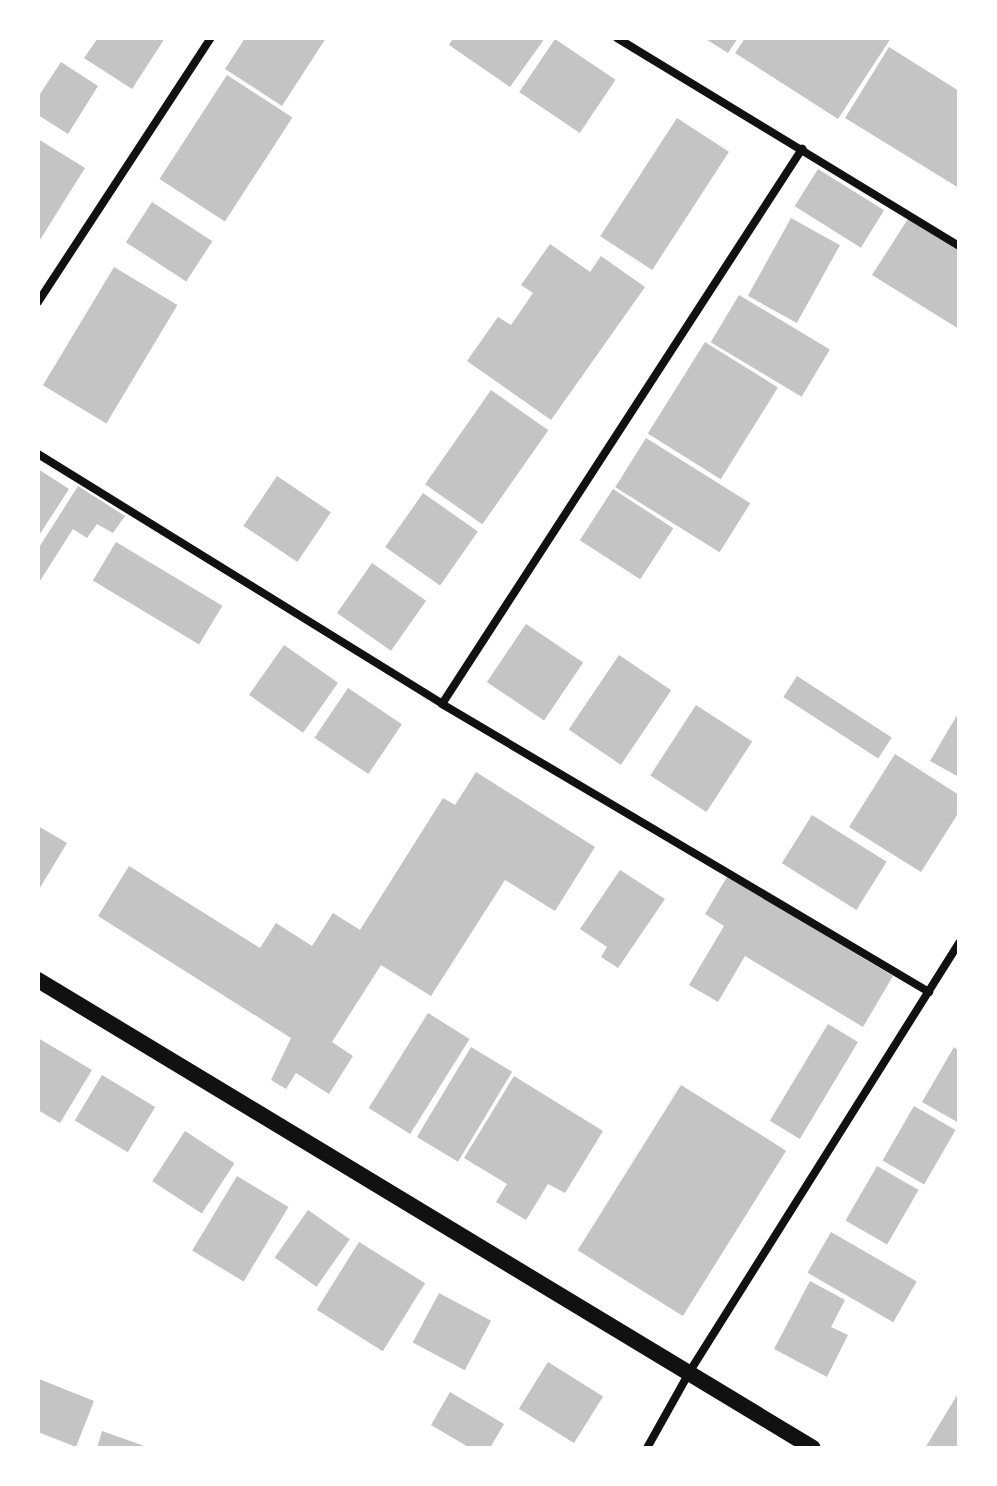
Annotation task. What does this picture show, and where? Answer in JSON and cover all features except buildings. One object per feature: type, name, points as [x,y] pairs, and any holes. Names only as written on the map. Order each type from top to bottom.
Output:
[{"type":"main road","points":[[38,980],[813,1448]]},
{"type":"street","points":[[38,302],[211,38]]},
{"type":"street","points":[[617,38],[959,246]]},
{"type":"street","points":[[442,704],[802,149]]},
{"type":"street","points":[[38,454],[442,704],[929,992]]},
{"type":"street","points":[[647,1448],[690,1371],[959,943]]}]
